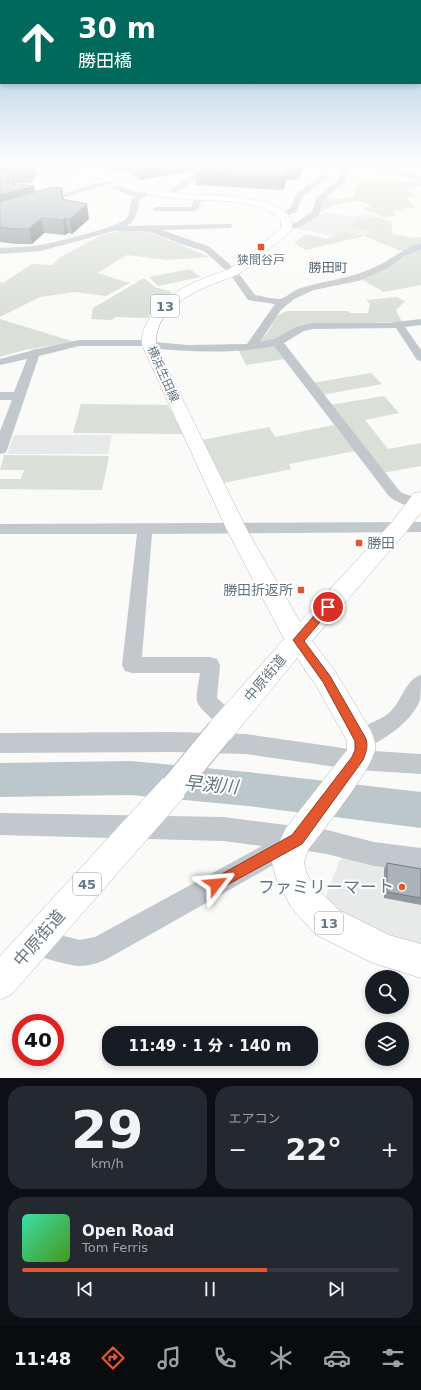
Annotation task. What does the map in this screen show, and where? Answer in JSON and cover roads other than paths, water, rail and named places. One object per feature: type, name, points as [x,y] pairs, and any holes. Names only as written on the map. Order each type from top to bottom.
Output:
[{"type":"main road","points":[[283,216],[286,219]]},
{"type":"main road","name":"横浜生田線","points":[[286,219],[283,233],[233,272],[191,288],[170,301],[155,322],[149,336],[149,344],[236,528],[298,640],[326,679],[355,757]]},
{"type":"main road","name":"中原街道","points":[[225,726],[298,640],[399,527],[419,500]]},
{"type":"main road","name":"45","points":[[141,825],[225,726]]},
{"type":"main road","name":"13","points":[[355,757],[300,835],[290,853],[288,862],[292,878],[302,896],[326,922],[385,951],[421,961]]},
{"type":"main road","name":"中原街道","points":[[0,982],[141,825]]},
{"type":"street","points":[[12,259],[39,248],[113,229],[128,222],[135,216]]},
{"type":"street","points":[[152,216],[177,218],[177,228]]},
{"type":"street","points":[[286,219],[307,218],[310,216]]},
{"type":"street","points":[[153,228],[158,219]]},
{"type":"street","points":[[113,229],[228,226]]},
{"type":"street","points":[[153,228],[184,242],[207,249],[233,272],[252,298],[283,302]]},
{"type":"street","points":[[190,228],[197,236]]},
{"type":"street","points":[[250,347],[270,317],[283,302],[305,290],[351,280],[378,270],[392,262],[396,257],[421,246]]},
{"type":"street","points":[[0,251],[39,248]]},
{"type":"street","points":[[0,362],[35,352],[79,343],[149,344],[188,348],[250,347],[277,342],[300,329],[313,326],[371,326],[421,322]]},
{"type":"street","points":[[398,324],[421,358]]},
{"type":"street","points":[[277,342],[393,492],[397,496],[419,500]]},
{"type":"street","points":[[0,450],[35,352]]},
{"type":"street","points":[[0,396],[20,396]]},
{"type":"street","points":[[0,529],[421,527]]},
{"type":"street","points":[[145,529],[132,665],[210,665],[207,701],[225,726]]},
{"type":"street","points":[[355,757],[397,718],[421,683]]},
{"type":"street","points":[[0,743],[172,742],[246,744],[421,764]]},
{"type":"street","points":[[0,824],[141,825],[300,835],[374,854],[421,860]]},
{"type":"street","points":[[35,942],[80,952],[98,950],[300,835]]},
{"type":"waterway","name":"早渕川","points":[[0,780],[131,778],[248,789],[421,810]]},
{"type":"place","name":"狭間谷戸","points":[[261,247]]},
{"type":"place","name":"勝田","points":[[359,543]]},
{"type":"place","name":"勝田折返所","points":[[301,590]]},
{"type":"place","name":"ファミリーマート","points":[[402,887]]},
{"type":"district","name":"勝田町","points":[[328,267]]}]
